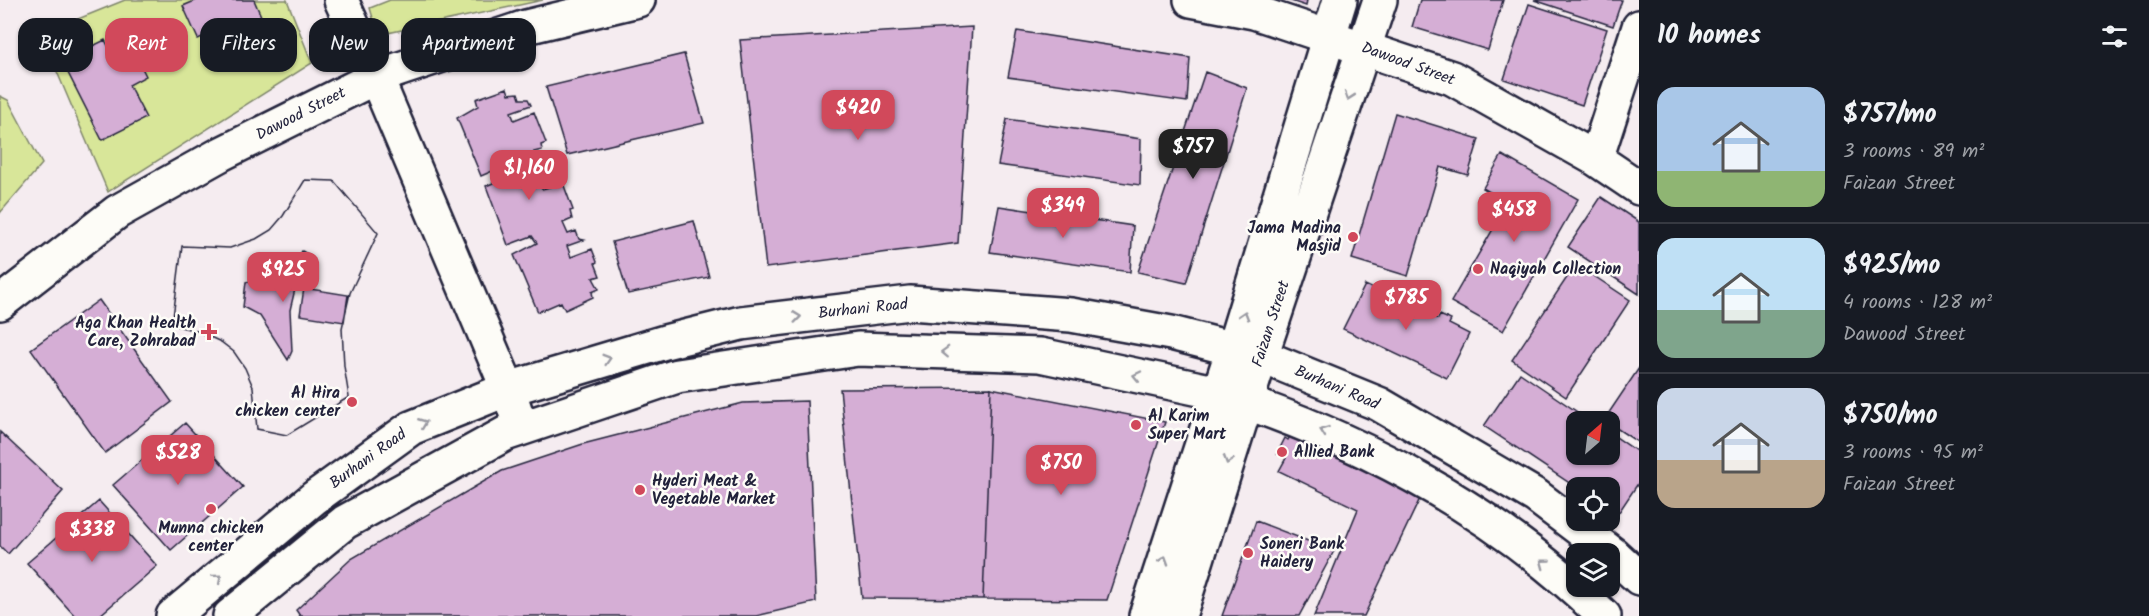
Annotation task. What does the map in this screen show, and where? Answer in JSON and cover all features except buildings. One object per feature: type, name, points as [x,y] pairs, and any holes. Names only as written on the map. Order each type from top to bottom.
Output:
[{"type":"street","points":[[341,0],[508,389],[521,428]]},
{"type":"street","name":"Dawood Street","points":[[0,303],[117,212],[221,154],[376,77],[526,27],[638,0]]},
{"type":"street","name":"Dawood Street","points":[[1191,0],[1254,12],[1452,78],[1596,159],[1639,188]]},
{"type":"street","name":"Faizan Street","points":[[1247,352],[1328,37],[1340,0]]},
{"type":"street","name":"Faizan Street","points":[[1146,616],[1232,398],[1247,352],[1365,48],[1380,0]]},
{"type":"street","points":[[1596,159],[1639,27]]},
{"type":"street","name":"Burhani Road","points":[[173,616],[314,498],[411,428],[508,389],[665,342],[741,323],[910,303],[1071,315],[1171,333],[1247,352],[1379,404],[1536,496],[1614,555],[1639,578]]},
{"type":"street","points":[[230,616],[345,522],[505,434],[677,376],[858,349],[1040,355],[1232,398],[1334,435],[1416,477],[1498,529],[1569,582],[1604,616]]},
{"type":"street","name":"Faizan Street","points":[[1179,616],[1232,398]]},
{"type":"green space","points":[[125,0],[287,0],[294,18],[200,18],[200,72],[297,72],[297,25],[309,55],[309,65],[108,192],[57,72],[93,72],[93,18],[81,18]]},
{"type":"green space","points":[[390,0],[543,0],[458,18],[401,18],[401,30],[389,33],[389,18],[373,18],[370,8]]},
{"type":"green space","points":[[0,96],[8,100],[42,164],[0,213]]},
{"type":"place","name":"Jama Madina Masjid","points":[[1353,237]]},
{"type":"place","name":"Naqiyah Collection","points":[[1478,269]]},
{"type":"place","name":"Aga Khan Health Care, Zohrabad","points":[[209,332]]},
{"type":"place","name":"Al Hira chicken center","points":[[352,402]]},
{"type":"place","name":"Al Karim Super Mart","points":[[1136,425]]},
{"type":"place","name":"Allied Bank","points":[[1282,452]]},
{"type":"place","name":"Hyderi Meat & Vegetable Market","points":[[640,490]]},
{"type":"place","name":"Munna chicken center","points":[[211,509]]},
{"type":"place","name":"Soneri Bank Haidery","points":[[1248,553]]}]
